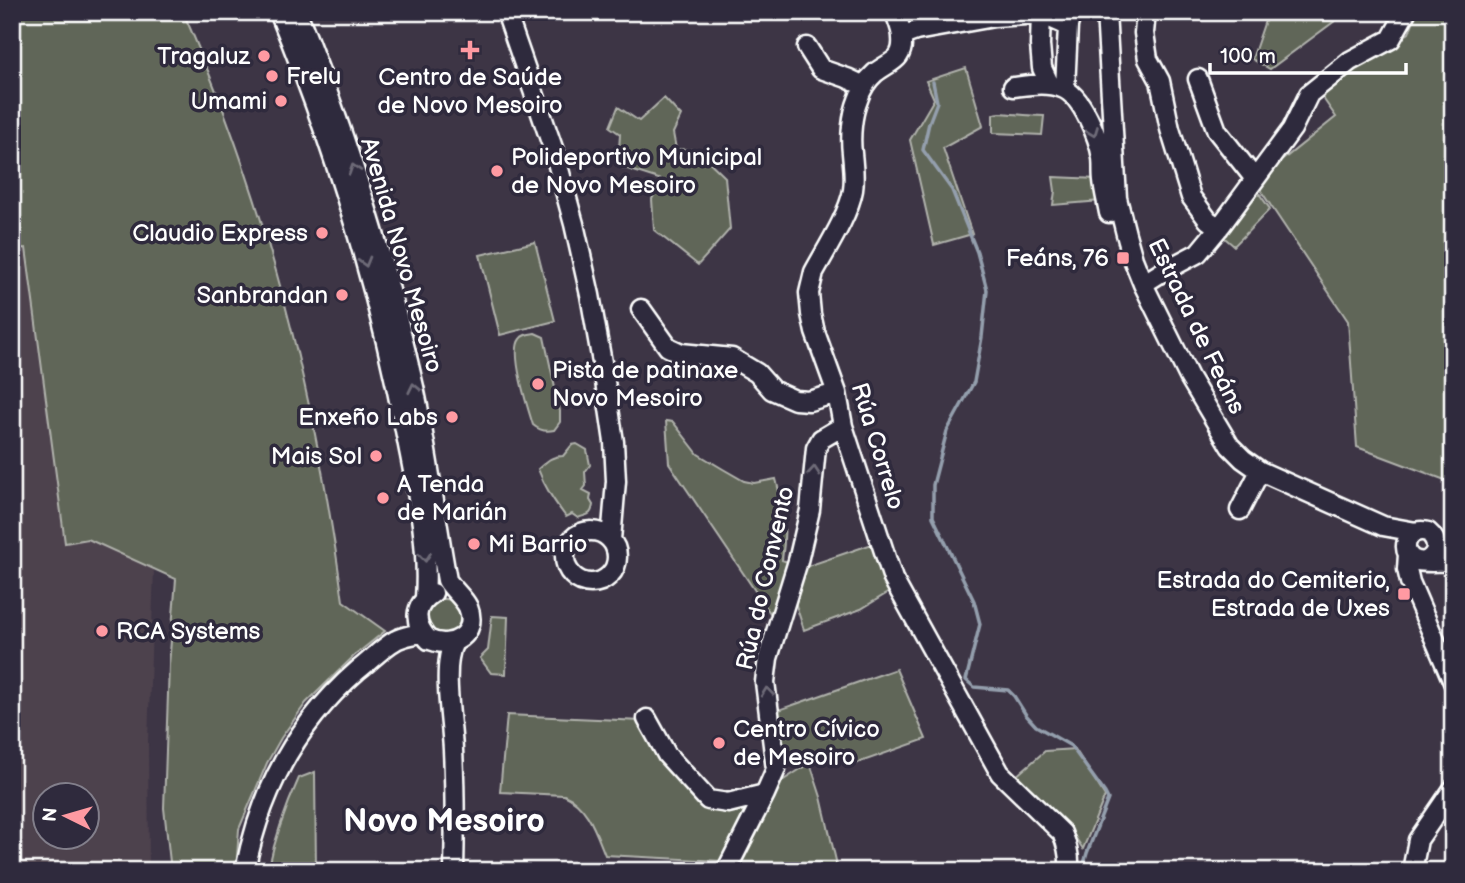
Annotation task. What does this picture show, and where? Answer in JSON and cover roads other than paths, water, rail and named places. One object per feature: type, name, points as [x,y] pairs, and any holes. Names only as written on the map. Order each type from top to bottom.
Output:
[{"type":"street","name":"Avenida Novo Mesoiro","points":[[279,12],[322,123],[346,196],[383,329],[413,474],[426,558],[423,602]]},
{"type":"street","name":"Avenida Novo Mesoiro","points":[[297,12],[339,122],[384,269],[414,389],[447,580],[459,596]]},
{"type":"street","points":[[506,12],[554,151],[590,295],[614,442],[616,481],[612,514],[603,535]]},
{"type":"street","points":[[807,47],[821,69],[864,86],[874,74],[901,54],[902,36],[895,12]]},
{"type":"street","points":[[1146,12],[1144,33],[1148,59],[1160,81],[1185,180],[1191,197],[1208,220],[1219,228]]},
{"type":"street","points":[[1143,284],[1198,253],[1292,129],[1309,94],[1350,61],[1391,39],[1406,12]]},
{"type":"street","points":[[902,36],[994,17],[1041,13],[1070,19],[1057,87]]},
{"type":"street","points":[[1041,13],[1042,68],[1057,87],[1077,99],[1092,128],[1102,157],[1103,180],[1111,221],[1126,234]]},
{"type":"street","name":"Estrada de Feáns","points":[[1109,14],[1118,198],[1126,234],[1143,284],[1189,377],[1230,446],[1260,471],[1383,526],[1424,531],[1453,553]]},
{"type":"street","points":[[1198,79],[1217,131],[1255,179]]},
{"type":"street","points":[[1013,87],[1035,84],[1057,87]]},
{"type":"street","name":"Rúa Correlo","points":[[864,86],[853,118],[853,191],[848,207],[814,272],[809,293],[815,332],[837,393],[843,426],[893,579],[1000,773],[1062,833],[1070,860],[1069,871]]},
{"type":"street","points":[[641,309],[668,348],[681,353],[732,358],[757,373],[772,390],[795,400],[809,401],[837,393]]},
{"type":"street","name":"Rúa do Convento","points":[[726,871],[776,769],[765,682],[768,658],[798,561],[810,510],[816,448],[821,439],[843,426]]},
{"type":"street","points":[[1240,510],[1260,471]]},
{"type":"street","name":"Estrada de Feáns","points":[[1383,526],[1415,556]]},
{"type":"street","points":[[1416,531],[1409,537],[1415,556],[1419,603],[1453,682]]},
{"type":"street","points":[[1415,556],[1431,558],[1436,549],[1434,538]]},
{"type":"street","points":[[1415,556],[1453,562]]},
{"type":"street","points":[[245,871],[249,850],[276,774],[293,744],[318,710],[344,683],[396,640],[407,621],[433,593],[451,592],[466,603],[470,611],[467,629],[462,637],[454,642],[436,643],[425,636],[396,640]]},
{"type":"street","points":[[423,602],[417,615],[418,624],[448,665]]},
{"type":"street","points":[[454,642],[448,665],[453,750],[454,871]]},
{"type":"street","points":[[647,719],[667,755],[708,800],[728,803],[765,794]]},
{"type":"street","points":[[1412,871],[1418,841],[1453,789]]},
{"type":"waterway","points":[[933,82],[937,102],[923,150],[952,190],[977,252],[987,290],[974,382],[947,431],[933,485],[933,517],[974,601],[980,624],[966,680],[974,687],[1008,690],[1036,726],[1071,746],[1108,799],[1082,871]]},
{"type":"place","name":"Centro de Saúde de Novo Mesoiro","points":[[470,50]]},
{"type":"place","name":"Tragaluz","points":[[264,56]]},
{"type":"place","name":"Frelu","points":[[272,76]]},
{"type":"place","name":"Umami","points":[[281,101]]},
{"type":"place","name":"Polideportivo Municipal de Novo Mesoiro","points":[[497,171]]},
{"type":"place","name":"Claudio Express","points":[[322,233]]},
{"type":"place","name":"Feáns, 76","points":[[1123,258]]},
{"type":"place","name":"Sanbrandan","points":[[342,295]]},
{"type":"place","name":"Pista de patinaxe Novo Mesoiro","points":[[538,384]]},
{"type":"place","name":"Enxeño Labs","points":[[452,417]]},
{"type":"place","name":"Mais Sol","points":[[376,456]]},
{"type":"place","name":"A Tenda de Marián","points":[[383,498]]},
{"type":"place","name":"Mi Barrio","points":[[474,544]]},
{"type":"place","name":"Estrada do Cemiterio, Estrada de Uxes","points":[[1404,594]]},
{"type":"place","name":"RCA Systems","points":[[102,631]]},
{"type":"place","name":"Centro Cívico de Mesoiro","points":[[719,743]]},
{"type":"district","name":"Novo Mesoiro","points":[[444,820]]}]
